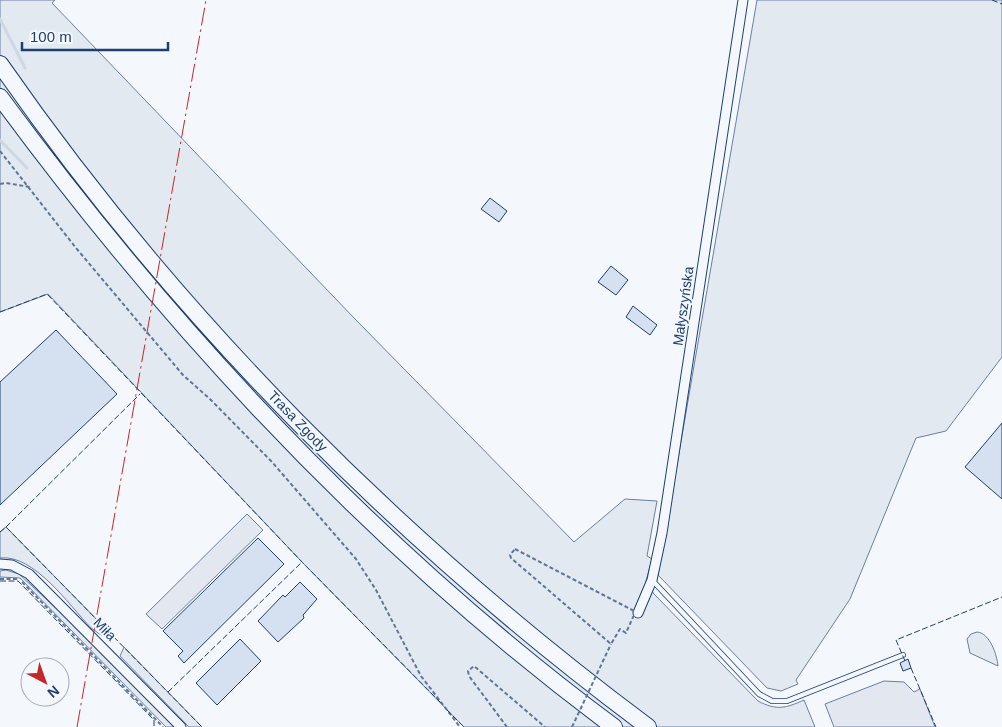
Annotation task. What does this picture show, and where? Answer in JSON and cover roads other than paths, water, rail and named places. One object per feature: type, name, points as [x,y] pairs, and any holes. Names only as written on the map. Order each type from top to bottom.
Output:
[{"type":"highway","name":"Trasa Zgody","points":[[0,64],[98,196],[166,278],[293,417],[430,550],[536,641],[648,727]]},
{"type":"highway","name":"Trasa Zgody","points":[[0,97],[83,207],[145,284],[279,432],[363,515],[457,601],[515,650],[614,727]]},
{"type":"street","name":"Małyszyńska","points":[[635,612],[652,580],[662,533],[743,0]]},
{"type":"street","name":"Miła","points":[[0,564],[19,567],[30,574],[181,727]]},
{"type":"lane","points":[[652,580],[759,694],[772,701],[788,701],[903,655]]},
{"type":"waterway","points":[[0,19],[25,68]]},
{"type":"waterway","points":[[0,140],[27,168]]}]
